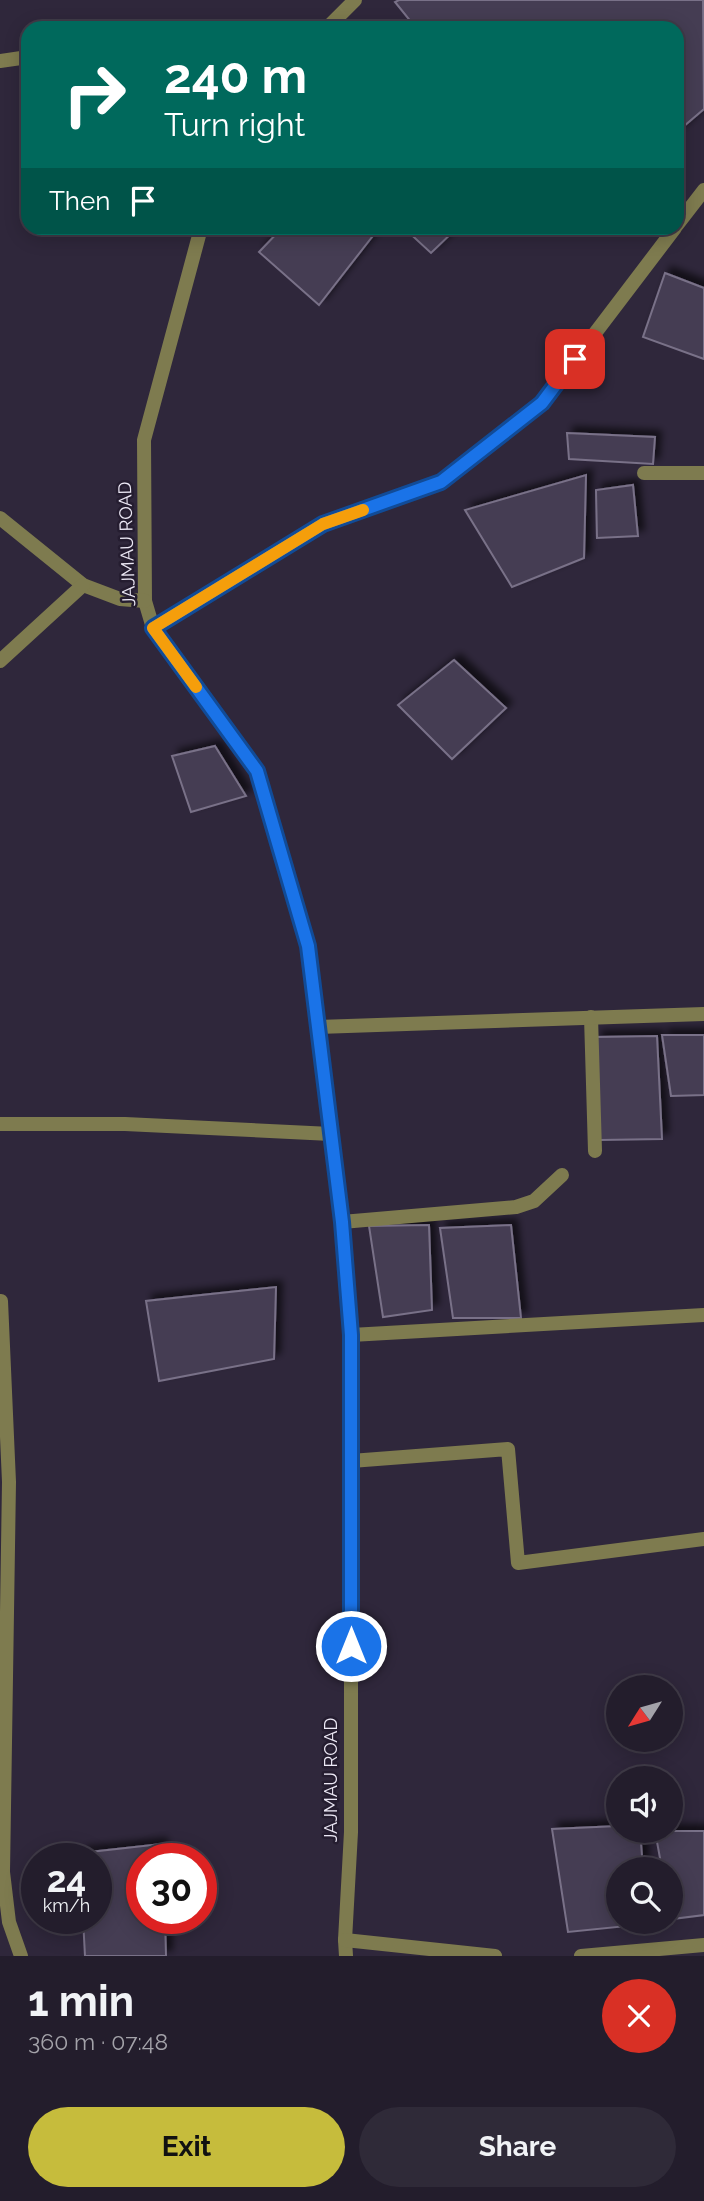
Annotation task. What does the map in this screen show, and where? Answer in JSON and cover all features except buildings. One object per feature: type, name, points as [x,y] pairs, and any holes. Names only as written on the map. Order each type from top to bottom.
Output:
[{"type":"street","points":[[334,21],[355,0]]},
{"type":"street","points":[[0,61],[21,58]]},
{"type":"street","points":[[684,216],[704,190]]},
{"type":"street","name":"JAJMAU ROAD","points":[[199,235],[144,440],[145,601],[153,628],[257,771],[308,946],[342,1222],[351,1335],[351,1832],[346,1956]]},
{"type":"street","points":[[153,628],[323,524],[441,482],[542,403],[669,235]]},
{"type":"street","points":[[644,473],[704,473]]},
{"type":"street","points":[[0,518],[83,585],[120,599],[145,601]]},
{"type":"street","points":[[0,661],[83,585]]},
{"type":"street","points":[[318,1027],[704,1014]]},
{"type":"street","points":[[591,1017],[594,1151]]},
{"type":"street","points":[[0,1124],[125,1124],[331,1134]]},
{"type":"street","points":[[342,1222],[516,1208],[534,1201],[562,1175]]},
{"type":"street","points":[[1,1301],[9,1482],[3,1872],[9,1922],[21,1956]]},
{"type":"street","points":[[351,1335],[704,1315]]},
{"type":"street","points":[[351,1461],[508,1449],[518,1563],[704,1539]]},
{"type":"street","points":[[345,1940],[495,1956]]},
{"type":"street","points":[[581,1956],[704,1945]]},
{"type":"slow traffic","points":[[196,687],[153,628],[323,524],[363,510]]},
{"type":"route","points":[[351,1646],[351,1335],[342,1222],[308,946],[257,771],[153,628],[323,524],[441,482],[542,403],[575,359]]}]
